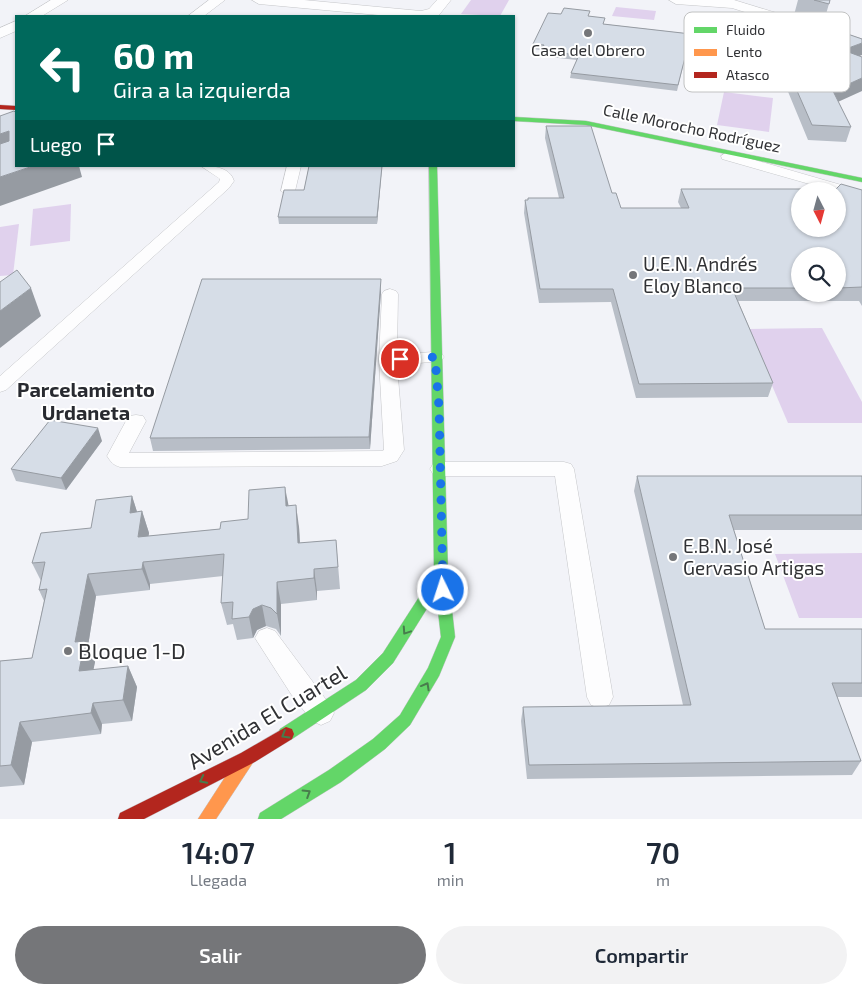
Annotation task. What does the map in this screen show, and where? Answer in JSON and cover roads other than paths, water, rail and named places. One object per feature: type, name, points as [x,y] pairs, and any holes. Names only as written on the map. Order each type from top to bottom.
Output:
[{"type":"main road","points":[[0,107],[15,108]]},
{"type":"main road","name":"Calle Morocho Rodríguez","points":[[515,119],[586,123],[862,180]]},
{"type":"main road","points":[[266,819],[335,776],[379,744],[405,720],[434,671],[448,638],[441,575],[439,407],[435,357],[432,167]]},
{"type":"main road","name":"Avenida El Cuartel","points":[[126,819],[247,758],[321,713],[361,685],[388,658],[441,575]]},
{"type":"main road","points":[[206,819],[247,758]]},
{"type":"street","points":[[34,15],[61,0]]},
{"type":"street","points":[[196,15],[218,0]]},
{"type":"street","points":[[259,0],[409,14],[429,14],[434,12],[444,0]]},
{"type":"street","points":[[682,0],[733,4],[767,0]]},
{"type":"street","points":[[733,4],[759,12]]},
{"type":"street","points":[[0,34],[15,26]]},
{"type":"street","points":[[850,40],[862,44]]},
{"type":"lane","points":[[678,142],[862,195]]},
{"type":"lane","points":[[0,386],[224,185],[227,181],[226,177],[209,167]]},
{"type":"lane","points":[[288,191],[294,167]]},
{"type":"lane","points":[[136,421],[117,456],[120,460],[382,460],[392,455],[394,450],[388,360],[390,294]]},
{"type":"lane","points":[[388,360],[435,357]]},
{"type":"lane","points":[[440,470],[564,469],[600,698]]},
{"type":"lane","points":[[267,638],[321,713]]},
{"type":"place","name":"Casa del Obrero","points":[[588,33]]},
{"type":"place","name":"U.E.N. Andrés Eloy Blanco","points":[[633,275]]},
{"type":"place","name":"E.B.N. José Gervasio Artigas","points":[[673,557]]},
{"type":"place","name":"Bloque 1-D","points":[[68,651]]},
{"type":"district","name":"Parcelamiento Urdaneta","points":[[86,402]]}]
